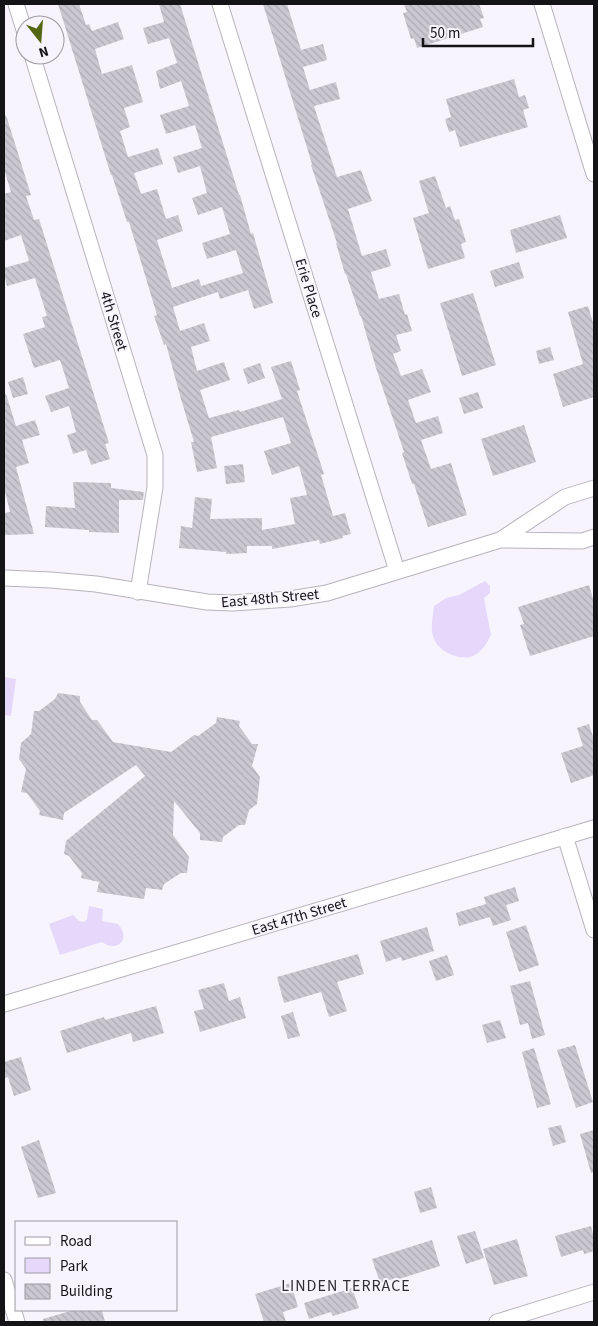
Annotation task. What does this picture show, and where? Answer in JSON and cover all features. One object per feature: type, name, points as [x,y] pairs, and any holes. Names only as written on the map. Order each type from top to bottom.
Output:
[{"type":"street","name":"Erie Place","points":[[220,4],[397,571]]},
{"type":"street","points":[[542,4],[594,174]]},
{"type":"street","name":"4th Street","points":[[35,65],[155,454],[155,487],[138,592]]},
{"type":"street","name":"East 48th Street","points":[[4,578],[96,584],[207,602],[233,603],[290,599],[327,593],[500,540],[565,497],[594,488]]},
{"type":"street","name":"East 48th Street","points":[[500,540],[582,540],[594,537]]},
{"type":"street","name":"East 47th Street","points":[[4,1004],[594,828]]},
{"type":"street","points":[[565,836],[594,930]]},
{"type":"street","points":[[4,1280],[17,1322]]},
{"type":"street","points":[[496,1322],[594,1292]]},
{"type":"green space","points":[[485,581],[490,586],[490,593],[484,598],[491,635],[482,650],[473,656],[457,657],[452,655],[442,649],[433,637],[434,606],[446,598],[459,595]]},
{"type":"green space","points":[[4,677],[16,679],[11,716],[4,715]]},
{"type":"green space","points":[[89,906],[103,909],[102,921],[118,924],[122,930],[123,940],[117,945],[107,945],[102,942],[60,955],[49,924],[73,915],[79,921],[84,922],[87,919]]},
{"type":"building","points":[[58,4],[79,4],[86,25],[89,24],[92,31],[118,22],[124,39],[95,49],[102,74],[132,65],[143,102],[124,108],[130,127],[120,131],[128,157],[158,148],[163,164],[134,173],[141,194],[157,189],[166,219],[178,215],[183,231],[157,240],[172,288],[199,279],[201,286],[243,273],[236,250],[207,259],[202,243],[230,234],[222,207],[198,215],[192,198],[207,193],[200,166],[178,173],[173,157],[202,148],[195,125],[166,134],[160,115],[189,106],[181,81],[160,89],[156,71],[177,63],[169,38],[148,44],[143,28],[164,22],[159,4],[180,4],[251,234],[253,233],[273,303],[254,309],[248,290],[220,299],[218,292],[173,307],[180,331],[204,323],[210,341],[191,347],[197,371],[224,362],[230,380],[200,390],[209,418],[239,410],[240,412],[282,399],[271,367],[291,361],[300,390],[297,391],[324,474],[321,475],[333,516],[345,513],[351,534],[320,544],[319,540],[272,549],[272,546],[247,546],[247,553],[226,554],[226,552],[179,548],[181,526],[192,528],[195,497],[212,499],[210,519],[262,518],[262,530],[295,524],[290,498],[307,495],[299,466],[272,475],[264,451],[291,443],[283,417],[211,437],[217,468],[197,472],[191,442],[194,442],[166,344],[164,345],[154,316],[157,315],[129,222],[127,222],[111,175],[65,27],[65,15],[61,15]]},
{"type":"building","points":[[263,4],[287,4],[301,50],[323,44],[327,60],[303,67],[310,90],[336,82],[340,99],[314,106],[337,177],[361,170],[372,201],[348,209],[362,256],[386,249],[391,266],[371,272],[379,299],[399,294],[412,331],[396,335],[401,351],[393,354],[401,376],[422,369],[431,392],[408,400],[416,423],[438,416],[443,433],[421,440],[431,469],[451,463],[467,515],[428,527],[402,453],[404,452],[361,316],[345,274]]},
{"type":"building","points":[[404,4],[479,4],[484,18],[480,19],[483,27],[417,48],[414,38],[411,39],[403,13],[407,12]]},
{"type":"building","points":[[514,79],[519,97],[525,95],[529,108],[523,110],[528,127],[460,147],[455,130],[449,132],[445,119],[451,117],[446,99]]},
{"type":"building","points":[[6,115],[31,195],[26,196],[34,220],[39,219],[109,443],[105,444],[110,459],[91,465],[86,450],[73,454],[67,435],[76,432],[69,406],[51,412],[45,396],[69,388],[60,360],[34,368],[23,334],[45,327],[42,317],[47,316],[35,278],[7,286],[4,274],[4,268],[29,261],[21,235],[4,241],[4,194],[11,192],[4,169],[4,116]]},
{"type":"building","points":[[435,176],[446,208],[450,206],[455,220],[459,219],[466,242],[461,244],[465,258],[428,269],[413,218],[429,213],[419,181]]},
{"type":"building","points":[[560,215],[567,238],[516,253],[510,230]]},
{"type":"building","points":[[519,262],[524,278],[495,287],[490,271]]},
{"type":"building","points":[[473,293],[496,365],[462,376],[440,303]]},
{"type":"building","points":[[588,306],[594,326],[594,397],[563,407],[553,374],[583,364],[568,312]]},
{"type":"building","points":[[550,347],[554,360],[539,364],[536,351]]},
{"type":"building","points":[[260,363],[265,378],[248,384],[243,369]]},
{"type":"building","points":[[23,377],[28,394],[13,398],[8,382]]},
{"type":"building","points":[[478,392],[483,408],[464,414],[459,398]]},
{"type":"building","points":[[6,394],[16,426],[35,420],[40,435],[22,440],[29,463],[16,467],[34,534],[5,535],[4,513],[10,512],[4,487],[4,395]]},
{"type":"building","points":[[524,425],[536,462],[493,476],[481,439]]},
{"type":"building","points":[[243,464],[245,482],[226,484],[224,466]]},
{"type":"building","points":[[73,482],[111,483],[111,488],[144,492],[143,500],[119,500],[119,533],[45,527],[46,506],[75,508]]},
{"type":"building","points":[[589,585],[594,602],[594,636],[530,656],[520,625],[524,624],[518,607]]},
{"type":"building","points":[[58,693],[80,696],[80,702],[92,720],[97,720],[113,742],[171,752],[194,735],[198,736],[216,723],[217,717],[240,721],[239,726],[252,744],[258,744],[252,766],[260,777],[257,804],[249,810],[245,825],[239,825],[223,837],[222,842],[200,840],[200,833],[174,801],[173,835],[189,857],[187,873],[181,873],[164,884],[162,890],[146,888],[144,899],[97,892],[99,882],[81,878],[82,873],[69,856],[64,854],[66,841],[145,776],[136,765],[64,813],[63,820],[39,815],[40,811],[27,793],[21,792],[26,769],[19,759],[21,743],[31,734],[34,711],[39,711],[55,699]]},
{"type":"building","points":[[589,724],[594,740],[594,775],[571,783],[561,753],[583,746],[577,728]]},
{"type":"building","points":[[515,887],[519,901],[506,905],[511,920],[493,926],[490,917],[459,926],[456,913],[486,904],[484,897]]},
{"type":"building","points":[[526,925],[539,965],[519,972],[506,932]]},
{"type":"building","points":[[427,927],[434,951],[402,961],[401,957],[386,962],[380,941]]},
{"type":"building","points":[[358,954],[364,974],[337,982],[347,1011],[329,1017],[321,992],[284,1003],[277,977]]},
{"type":"building","points":[[447,955],[454,975],[436,981],[429,961]]},
{"type":"building","points":[[530,981],[545,1035],[532,1039],[528,1023],[520,1025],[510,986]]},
{"type":"building","points":[[224,983],[229,1001],[240,997],[246,1018],[200,1032],[194,1011],[204,1009],[198,990]]},
{"type":"building","points":[[156,1006],[164,1033],[133,1042],[131,1033],[67,1053],[60,1031],[104,1017],[105,1020]]},
{"type":"building","points":[[293,1012],[300,1036],[288,1039],[281,1016]]},
{"type":"building","points":[[500,1020],[506,1038],[487,1043],[482,1025]]},
{"type":"building","points":[[575,1045],[593,1102],[576,1108],[557,1050]]},
{"type":"building","points":[[534,1048],[551,1104],[537,1108],[522,1052]]},
{"type":"building","points":[[21,1057],[31,1090],[14,1096],[8,1077],[4,1078],[4,1062]]},
{"type":"building","points":[[561,1125],[566,1142],[553,1146],[548,1128]]},
{"type":"building","points":[[594,1130],[594,1172],[591,1173],[580,1134]]},
{"type":"building","points":[[39,1140],[56,1193],[38,1198],[21,1147]]},
{"type":"building","points":[[431,1187],[437,1208],[420,1213],[414,1192]]},
{"type":"building","points":[[591,1226],[594,1238],[594,1251],[584,1254],[583,1250],[561,1257],[555,1236]]},
{"type":"building","points":[[475,1231],[484,1258],[466,1264],[457,1236]]},
{"type":"building","points":[[517,1239],[528,1276],[494,1285],[483,1249]]},
{"type":"building","points":[[432,1240],[440,1266],[380,1283],[372,1259]]},
{"type":"building","points":[[291,1283],[298,1307],[283,1312],[286,1322],[264,1322],[255,1294]]},
{"type":"building","points":[[352,1288],[359,1308],[333,1316],[331,1312],[309,1319],[304,1303]]},
{"type":"building","points":[[71,1311],[102,1311],[105,1322],[43,1322],[43,1319]]},
{"type":"district","name":"LINDEN TERRACE","points":[[346,1285]]}]
